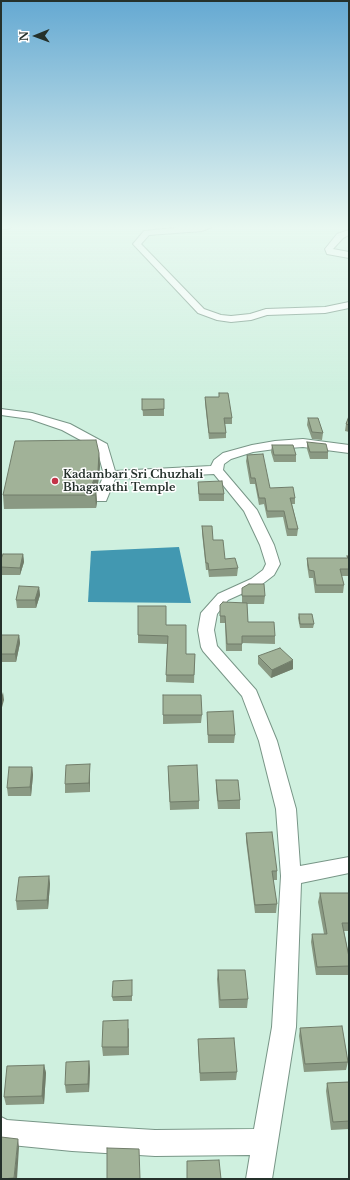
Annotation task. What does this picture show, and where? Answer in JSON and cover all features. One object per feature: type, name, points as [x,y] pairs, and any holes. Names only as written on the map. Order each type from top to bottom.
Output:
[{"type":"street","points":[[171,280],[201,311],[220,318],[244,318],[266,312],[325,310],[349,305]]},
{"type":"street","points":[[1,412],[32,416],[66,427],[103,448],[110,475],[101,498]]},
{"type":"street","points":[[259,1179],[284,1027],[291,876],[286,809],[268,741],[250,694],[209,647],[206,630],[209,612],[223,597],[256,582],[269,572],[273,564],[267,545],[250,510],[217,470],[218,463],[227,456],[252,449],[303,443],[349,449]]},
{"type":"street","points":[[110,475],[217,470]]},
{"type":"street","points":[[291,876],[349,865]]},
{"type":"street","points":[[1,1130],[3,1132],[72,1138],[155,1142],[266,1142]]},
{"type":"water","points":[[179,547],[191,603],[88,602],[91,551]]},
{"type":"building","points":[[219,393],[228,393],[232,418],[224,418],[226,433],[209,433],[205,397],[219,397]]},
{"type":"building","points":[[142,399],[164,399],[164,409],[142,410]]},
{"type":"building","points":[[349,416],[349,425],[346,424]]},
{"type":"building","points":[[308,418],[318,418],[323,433],[312,432]]},
{"type":"building","name":"Kadambari Sri Chuzhali Bhagavathi Temple","points":[[96,440],[99,453],[98,471],[92,484],[96,489],[95,495],[3,495],[15,441]]},
{"type":"building","points":[[307,442],[326,444],[328,452],[310,452]]},
{"type":"building","points":[[272,445],[293,445],[296,455],[274,455]]},
{"type":"building","points":[[263,454],[270,488],[293,487],[295,498],[290,498],[298,529],[288,529],[284,511],[267,511],[265,498],[259,498],[255,478],[251,478],[247,455]]},
{"type":"building","points":[[222,481],[224,494],[199,494],[198,482]]},
{"type":"building","points":[[202,526],[212,526],[213,540],[223,540],[225,559],[235,558],[238,568],[209,570],[208,563],[206,563]]},
{"type":"building","points":[[3,554],[23,554],[20,568],[1,567],[1,559]]},
{"type":"building","points":[[347,556],[349,556],[349,569],[340,569],[344,585],[316,585],[314,571],[309,570],[307,558],[348,558]]},
{"type":"building","points":[[249,584],[264,584],[265,596],[242,596],[242,588]]},
{"type":"building","points":[[19,586],[39,587],[35,600],[16,600]]},
{"type":"building","points":[[223,602],[247,603],[248,622],[274,622],[275,636],[242,636],[242,644],[227,644],[225,616],[220,616],[220,605]]},
{"type":"building","points":[[138,606],[166,606],[166,625],[186,625],[186,654],[195,654],[194,675],[166,675],[168,636],[138,635]]},
{"type":"building","points":[[299,614],[312,614],[314,624],[300,624]]},
{"type":"building","points":[[1,635],[19,635],[15,654],[1,654]]},
{"type":"building","points":[[280,648],[293,660],[272,670],[258,656]]},
{"type":"building","points":[[163,695],[201,695],[202,715],[163,715]]},
{"type":"building","points":[[233,711],[235,735],[208,735],[207,712]]},
{"type":"building","points":[[90,764],[89,783],[65,784],[66,765]]},
{"type":"building","points":[[197,765],[199,801],[170,802],[168,766]]},
{"type":"building","points":[[9,767],[32,767],[30,787],[7,788]]},
{"type":"building","points":[[216,780],[238,780],[240,800],[218,801]]},
{"type":"building","points":[[272,832],[277,871],[272,871],[277,904],[255,905],[246,833]]},
{"type":"building","points":[[49,876],[47,900],[16,901],[19,877]]},
{"type":"building","points":[[320,893],[349,893],[349,923],[342,923],[349,957],[349,966],[317,967],[312,934],[327,934]]},
{"type":"building","points":[[218,970],[245,970],[248,999],[220,1000]]},
{"type":"building","points":[[132,980],[132,996],[112,997],[113,981]]},
{"type":"building","points":[[128,1020],[128,1047],[102,1047],[103,1021]]},
{"type":"building","points":[[342,1026],[348,1062],[305,1064],[300,1028]]},
{"type":"building","points":[[234,1038],[237,1072],[200,1073],[198,1039]]},
{"type":"building","points":[[89,1061],[88,1084],[65,1085],[66,1062]]},
{"type":"building","points":[[44,1065],[42,1096],[4,1097],[7,1066]]},
{"type":"building","points":[[349,1082],[349,1121],[333,1122],[327,1083]]},
{"type":"building","points":[[1,1137],[18,1139],[14,1178],[1,1179]]},
{"type":"building","points":[[107,1148],[139,1149],[140,1179],[107,1179]]},
{"type":"building","points":[[219,1160],[221,1179],[187,1179],[187,1161]]},
{"type":"place","name":"Kadambari Sri Chuzhali Bhagavathi Temple","points":[[55,481]]}]
